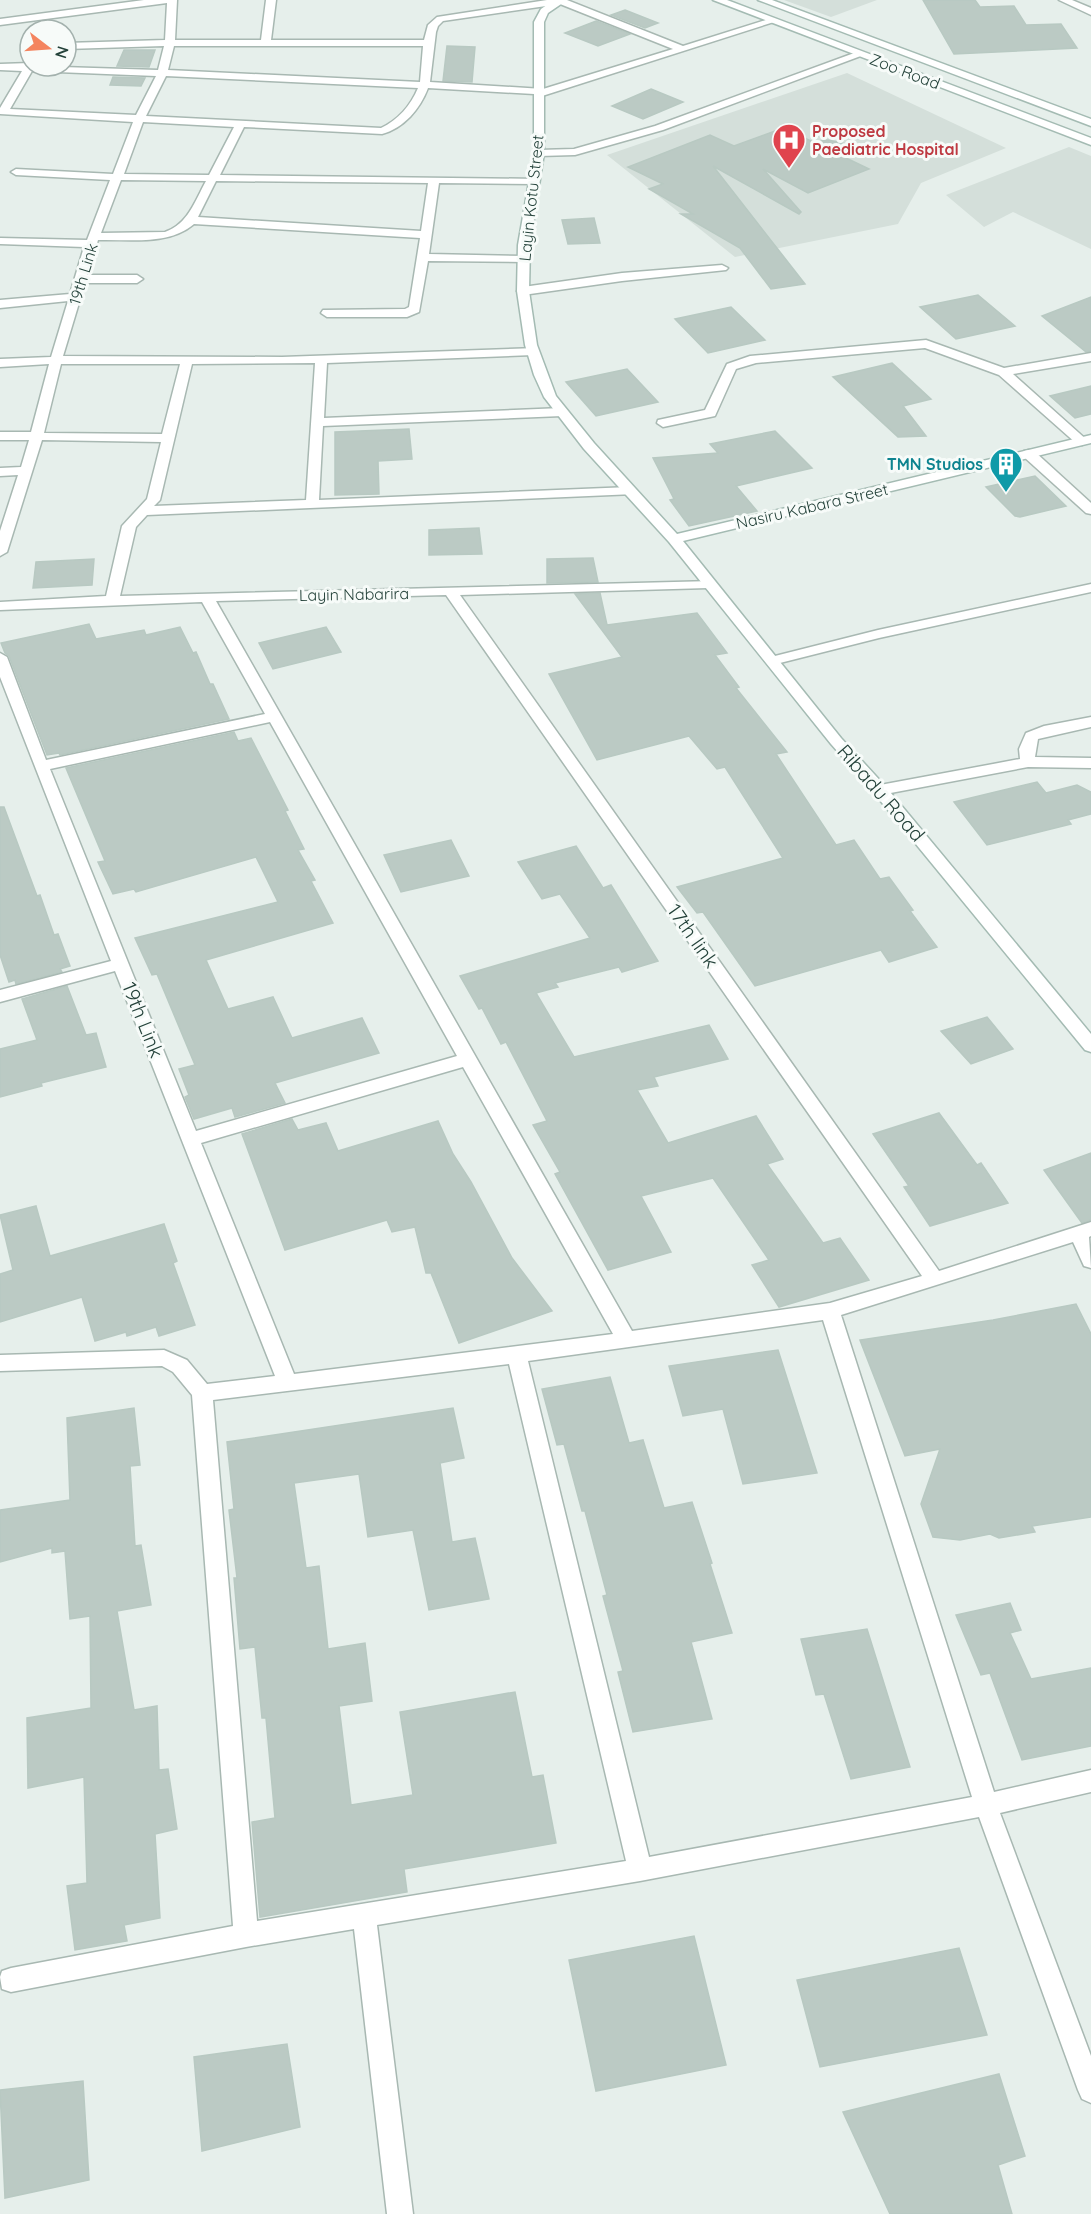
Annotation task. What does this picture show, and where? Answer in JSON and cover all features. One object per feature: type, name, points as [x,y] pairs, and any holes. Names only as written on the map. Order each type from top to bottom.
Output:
[{"type":"street","points":[[0,22],[125,2],[166,0]]},
{"type":"street","name":"19th Link","points":[[0,552],[27,470],[56,360],[93,240],[140,117],[162,73],[170,43],[172,0]]},
{"type":"street","points":[[266,44],[271,0]]},
{"type":"street","points":[[1,114],[140,117],[382,131],[393,128],[407,114],[424,85],[433,25],[440,19],[562,0],[682,49]]},
{"type":"street","name":"Layin Kotu Street","points":[[562,0],[541,14],[539,22],[539,153],[524,259],[523,291],[533,351],[550,397],[674,539]]},
{"type":"street","name":"Zoo Road","points":[[718,0],[1091,142]]},
{"type":"street","name":"Zoo Road","points":[[763,0],[1091,123]]},
{"type":"street","points":[[1064,0],[1091,12]]},
{"type":"street","points":[[78,69],[539,92],[772,21]]},
{"type":"street","points":[[78,46],[170,43],[429,44]]},
{"type":"street","points":[[539,153],[575,152],[648,131],[861,54]]},
{"type":"street","points":[[0,67],[18,67]]},
{"type":"street","points":[[1,114],[23,78]]},
{"type":"street","points":[[0,241],[93,240],[176,233],[191,220],[242,123]]},
{"type":"street","points":[[16,172],[117,177],[534,181]]},
{"type":"street","points":[[327,313],[412,311],[416,306],[434,180]]},
{"type":"street","points":[[191,220],[425,235]]},
{"type":"street","points":[[424,257],[524,259]]},
{"type":"street","points":[[523,291],[621,277],[722,268]]},
{"type":"street","points":[[81,279],[137,279]]},
{"type":"street","points":[[0,304],[75,297]]},
{"type":"street","points":[[663,423],[710,413],[731,367],[754,359],[926,344],[1003,372],[1086,440]]},
{"type":"street","points":[[0,363],[56,360],[186,363],[321,360],[533,351]]},
{"type":"street","points":[[1003,372],[1091,357]]},
{"type":"street","points":[[312,504],[321,360]]},
{"type":"street","points":[[112,600],[129,526],[153,500],[186,363]]},
{"type":"street","points":[[317,422],[562,412]]},
{"type":"street","points":[[0,436],[168,438]]},
{"type":"street","name":"Nasiru Kabara Street","points":[[674,539],[1086,440]]},
{"type":"street","points":[[1029,454],[1091,510]]},
{"type":"street","points":[[0,472],[27,470]]},
{"type":"street","points":[[142,511],[630,491]]},
{"type":"street","name":"Ribadu Road","points":[[674,539],[836,741],[880,790],[1091,1046]]},
{"type":"street","name":"Layin Nabarira","points":[[0,606],[112,600],[708,584]]},
{"type":"street","points":[[772,661],[878,634],[1091,588]]},
{"type":"street","name":"17th link","points":[[450,592],[935,1280]]},
{"type":"street","points":[[207,598],[626,1339]]},
{"type":"street","name":"19th Link","points":[[0,657],[41,766],[288,1383]]},
{"type":"street","points":[[41,766],[274,717]]},
{"type":"street","points":[[1028,762],[1027,749],[1031,736],[1044,731],[1091,722]]},
{"type":"street","points":[[880,790],[1028,762],[1091,763]]},
{"type":"street","points":[[0,996],[121,964]]},
{"type":"street","points":[[190,1139],[468,1059]]},
{"type":"street","points":[[202,1393],[518,1355],[830,1311],[1085,1232],[1091,1261]]},
{"type":"street","points":[[830,1311],[986,1805],[1091,2090]]},
{"type":"street","points":[[518,1355],[640,1869]]},
{"type":"street","points":[[0,1363],[164,1358],[180,1366],[202,1393],[246,1935]]},
{"type":"street","points":[[11,1980],[246,1935],[640,1869],[986,1805],[1091,1781]]},
{"type":"street","points":[[364,1916],[400,2214]]},
{"type":"shaded area","points":[[784,0],[877,0],[831,17]]},
{"type":"shaded area","name":"Proposed Paediatric Hospital","points":[[847,73],[1006,148],[921,183],[898,224],[735,257],[607,155]]},
{"type":"shaded area","points":[[1069,147],[1091,156],[1091,249],[1013,212],[984,227],[946,195]]},
{"type":"building","points":[[923,0],[975,0],[980,7],[1014,6],[1026,25],[1061,24],[1077,48],[954,54]]},
{"type":"building","points":[[625,10],[658,23],[645,28],[611,15]]},
{"type":"building","points":[[596,21],[630,34],[598,46],[565,33]]},
{"type":"building","points":[[447,46],[475,47],[472,82],[443,81]]},
{"type":"building","points":[[124,50],[155,50],[149,67],[117,66]]},
{"type":"building","points":[[113,77],[145,78],[141,86],[110,85]]},
{"type":"building","points":[[651,89],[683,102],[643,119],[612,106]]},
{"type":"building","points":[[783,128],[813,142],[828,140],[851,145],[846,158],[869,169],[808,193],[763,169],[801,212],[799,214],[713,166],[805,284],[771,289],[740,248],[681,214],[693,214],[649,189],[663,184],[628,167],[710,135],[734,146]]},
{"type":"building","points":[[594,218],[600,243],[568,244],[562,220]]},
{"type":"building","points":[[978,295],[1015,326],[956,339],[920,307]]},
{"type":"building","points":[[1091,297],[1091,351],[1086,352],[1042,316]]},
{"type":"building","points":[[731,307],[765,340],[708,353],[675,319]]},
{"type":"building","points":[[892,363],[931,399],[903,406],[926,436],[898,437],[833,377]]},
{"type":"building","points":[[627,369],[658,402],[596,416],[566,382]]},
{"type":"building","points":[[1091,386],[1091,414],[1075,418],[1050,396]]},
{"type":"building","points":[[409,429],[412,459],[378,461],[379,494],[335,495],[335,432]]},
{"type":"building","points":[[775,431],[812,468],[736,486],[757,511],[689,526],[670,500],[674,499],[653,458],[718,453],[710,444]]},
{"type":"building","name":"TMN Studios","points":[[1035,476],[1066,506],[1020,517],[1015,516],[986,487]]},
{"type":"building","points":[[479,528],[482,554],[429,555],[429,530]]},
{"type":"building","points":[[593,558],[598,582],[547,583],[547,559]]},
{"type":"building","points":[[94,559],[92,585],[33,588],[36,562]]},
{"type":"building","points":[[600,593],[607,625],[697,613],[727,653],[715,655],[739,687],[736,688],[787,752],[776,754],[836,845],[854,840],[880,879],[889,877],[913,910],[910,911],[937,947],[889,962],[881,950],[755,986],[703,912],[697,913],[677,887],[783,858],[725,767],[717,769],[689,736],[597,760],[549,674],[622,657],[575,594]]},
{"type":"building","points":[[89,624],[96,639],[144,630],[146,635],[180,627],[193,653],[196,652],[229,719],[60,755],[59,753],[47,755],[9,656],[5,653],[1,643]]},
{"type":"building","points":[[326,627],[341,652],[273,669],[259,643]]},
{"type":"building","points":[[234,732],[238,741],[251,738],[288,810],[285,811],[304,849],[298,850],[315,880],[311,881],[333,923],[206,960],[228,1009],[273,997],[292,1038],[362,1018],[379,1053],[275,1083],[285,1103],[235,1117],[232,1108],[194,1119],[185,1097],[189,1095],[179,1069],[195,1065],[157,974],[152,975],[135,938],[278,902],[256,857],[136,892],[134,889],[113,894],[98,862],[105,861],[66,768]]},
{"type":"building","points":[[1037,782],[1046,793],[1077,785],[1091,792],[1091,814],[1068,820],[1071,824],[987,845],[954,802]]},
{"type":"building","points":[[0,807],[4,807],[37,896],[40,895],[54,935],[58,934],[70,966],[60,969],[62,972],[16,984],[15,980],[9,982],[0,955]]},
{"type":"building","points":[[451,840],[469,876],[401,892],[384,855]]},
{"type":"building","points":[[576,846],[603,888],[611,885],[658,961],[622,972],[619,967],[555,983],[558,987],[536,993],[574,1057],[709,1025],[728,1059],[654,1077],[658,1086],[637,1090],[668,1143],[756,1116],[783,1159],[767,1164],[823,1243],[840,1238],[869,1280],[779,1307],[752,1265],[769,1260],[713,1178],[641,1196],[671,1252],[608,1270],[555,1174],[560,1172],[533,1125],[547,1121],[506,1042],[501,1044],[482,1008],[479,1009],[460,976],[590,938],[560,894],[542,899],[518,862]]},
{"type":"building","points":[[67,986],[86,1035],[96,1033],[106,1067],[41,1083],[42,1086],[0,1097],[0,1049],[37,1040],[22,999]]},
{"type":"building","points":[[987,1017],[1013,1049],[971,1064],[941,1031]]},
{"type":"building","points":[[939,1113],[977,1165],[981,1163],[1008,1203],[930,1226],[904,1187],[909,1186],[873,1134]]},
{"type":"building","points":[[292,1119],[298,1130],[326,1123],[338,1151],[438,1121],[453,1154],[471,1182],[512,1258],[552,1311],[459,1343],[431,1273],[426,1273],[415,1227],[392,1232],[387,1220],[285,1250],[242,1134]]},
{"type":"building","points":[[1091,1153],[1091,1220],[1082,1223],[1044,1170]]},
{"type":"building","points":[[36,1206],[50,1256],[164,1224],[177,1261],[173,1263],[195,1325],[159,1336],[156,1327],[127,1336],[126,1332],[95,1341],[82,1297],[0,1322],[0,1274],[13,1270],[0,1215]]},
{"type":"building","points":[[1076,1304],[1091,1334],[1091,1517],[1032,1526],[1035,1532],[999,1538],[990,1534],[960,1540],[933,1537],[921,1504],[940,1449],[905,1456],[860,1340],[993,1320]]},
{"type":"building","points":[[778,1350],[817,1473],[743,1484],[723,1409],[683,1416],[669,1366]]},
{"type":"building","points":[[610,1377],[629,1443],[643,1440],[664,1508],[692,1502],[712,1563],[710,1564],[732,1633],[691,1642],[712,1719],[633,1732],[618,1672],[623,1671],[603,1596],[607,1595],[585,1511],[582,1511],[564,1444],[557,1445],[542,1389]]},
{"type":"building","points":[[134,1408],[140,1465],[130,1466],[135,1546],[141,1545],[151,1605],[117,1611],[134,1710],[157,1706],[159,1770],[168,1769],[177,1829],[155,1834],[160,1918],[124,1925],[127,1941],[75,1950],[67,1886],[87,1883],[84,1777],[28,1788],[27,1718],[91,1708],[90,1616],[70,1619],[65,1551],[52,1553],[52,1548],[0,1562],[0,1510],[70,1500],[67,1418]]},
{"type":"building","points":[[453,1408],[464,1458],[440,1463],[452,1542],[475,1538],[489,1599],[429,1610],[413,1530],[368,1537],[359,1474],[294,1483],[306,1568],[319,1566],[328,1649],[365,1643],[372,1701],[339,1706],[351,1805],[413,1795],[400,1712],[515,1692],[532,1777],[543,1775],[556,1843],[404,1869],[407,1892],[260,1917],[252,1822],[275,1818],[266,1718],[262,1718],[255,1647],[240,1649],[234,1578],[237,1578],[229,1510],[234,1509],[227,1442]]},
{"type":"building","points":[[1010,1603],[1021,1630],[1010,1633],[1031,1679],[1091,1668],[1091,1746],[1022,1760],[990,1673],[981,1675],[956,1615]]},
{"type":"building","points":[[867,1629],[910,1767],[851,1779],[824,1694],[816,1695],[801,1639]]},
{"type":"building","points":[[694,1936],[726,2065],[596,2091],[569,1960]]},
{"type":"building","points":[[959,1948],[987,2035],[820,2067],[797,1980]]},
{"type":"building","points":[[287,2044],[300,2127],[202,2151],[194,2057]]},
{"type":"building","points":[[999,2074],[1025,2156],[998,2165],[1012,2214],[890,2214],[843,2112]]},
{"type":"building","points":[[83,2081],[89,2180],[5,2198],[0,2090]]},
{"type":"place","name":"Proposed Paediatric Hospital","points":[[789,169]]},
{"type":"place","name":"TMN Studios","points":[[1006,493]]}]
